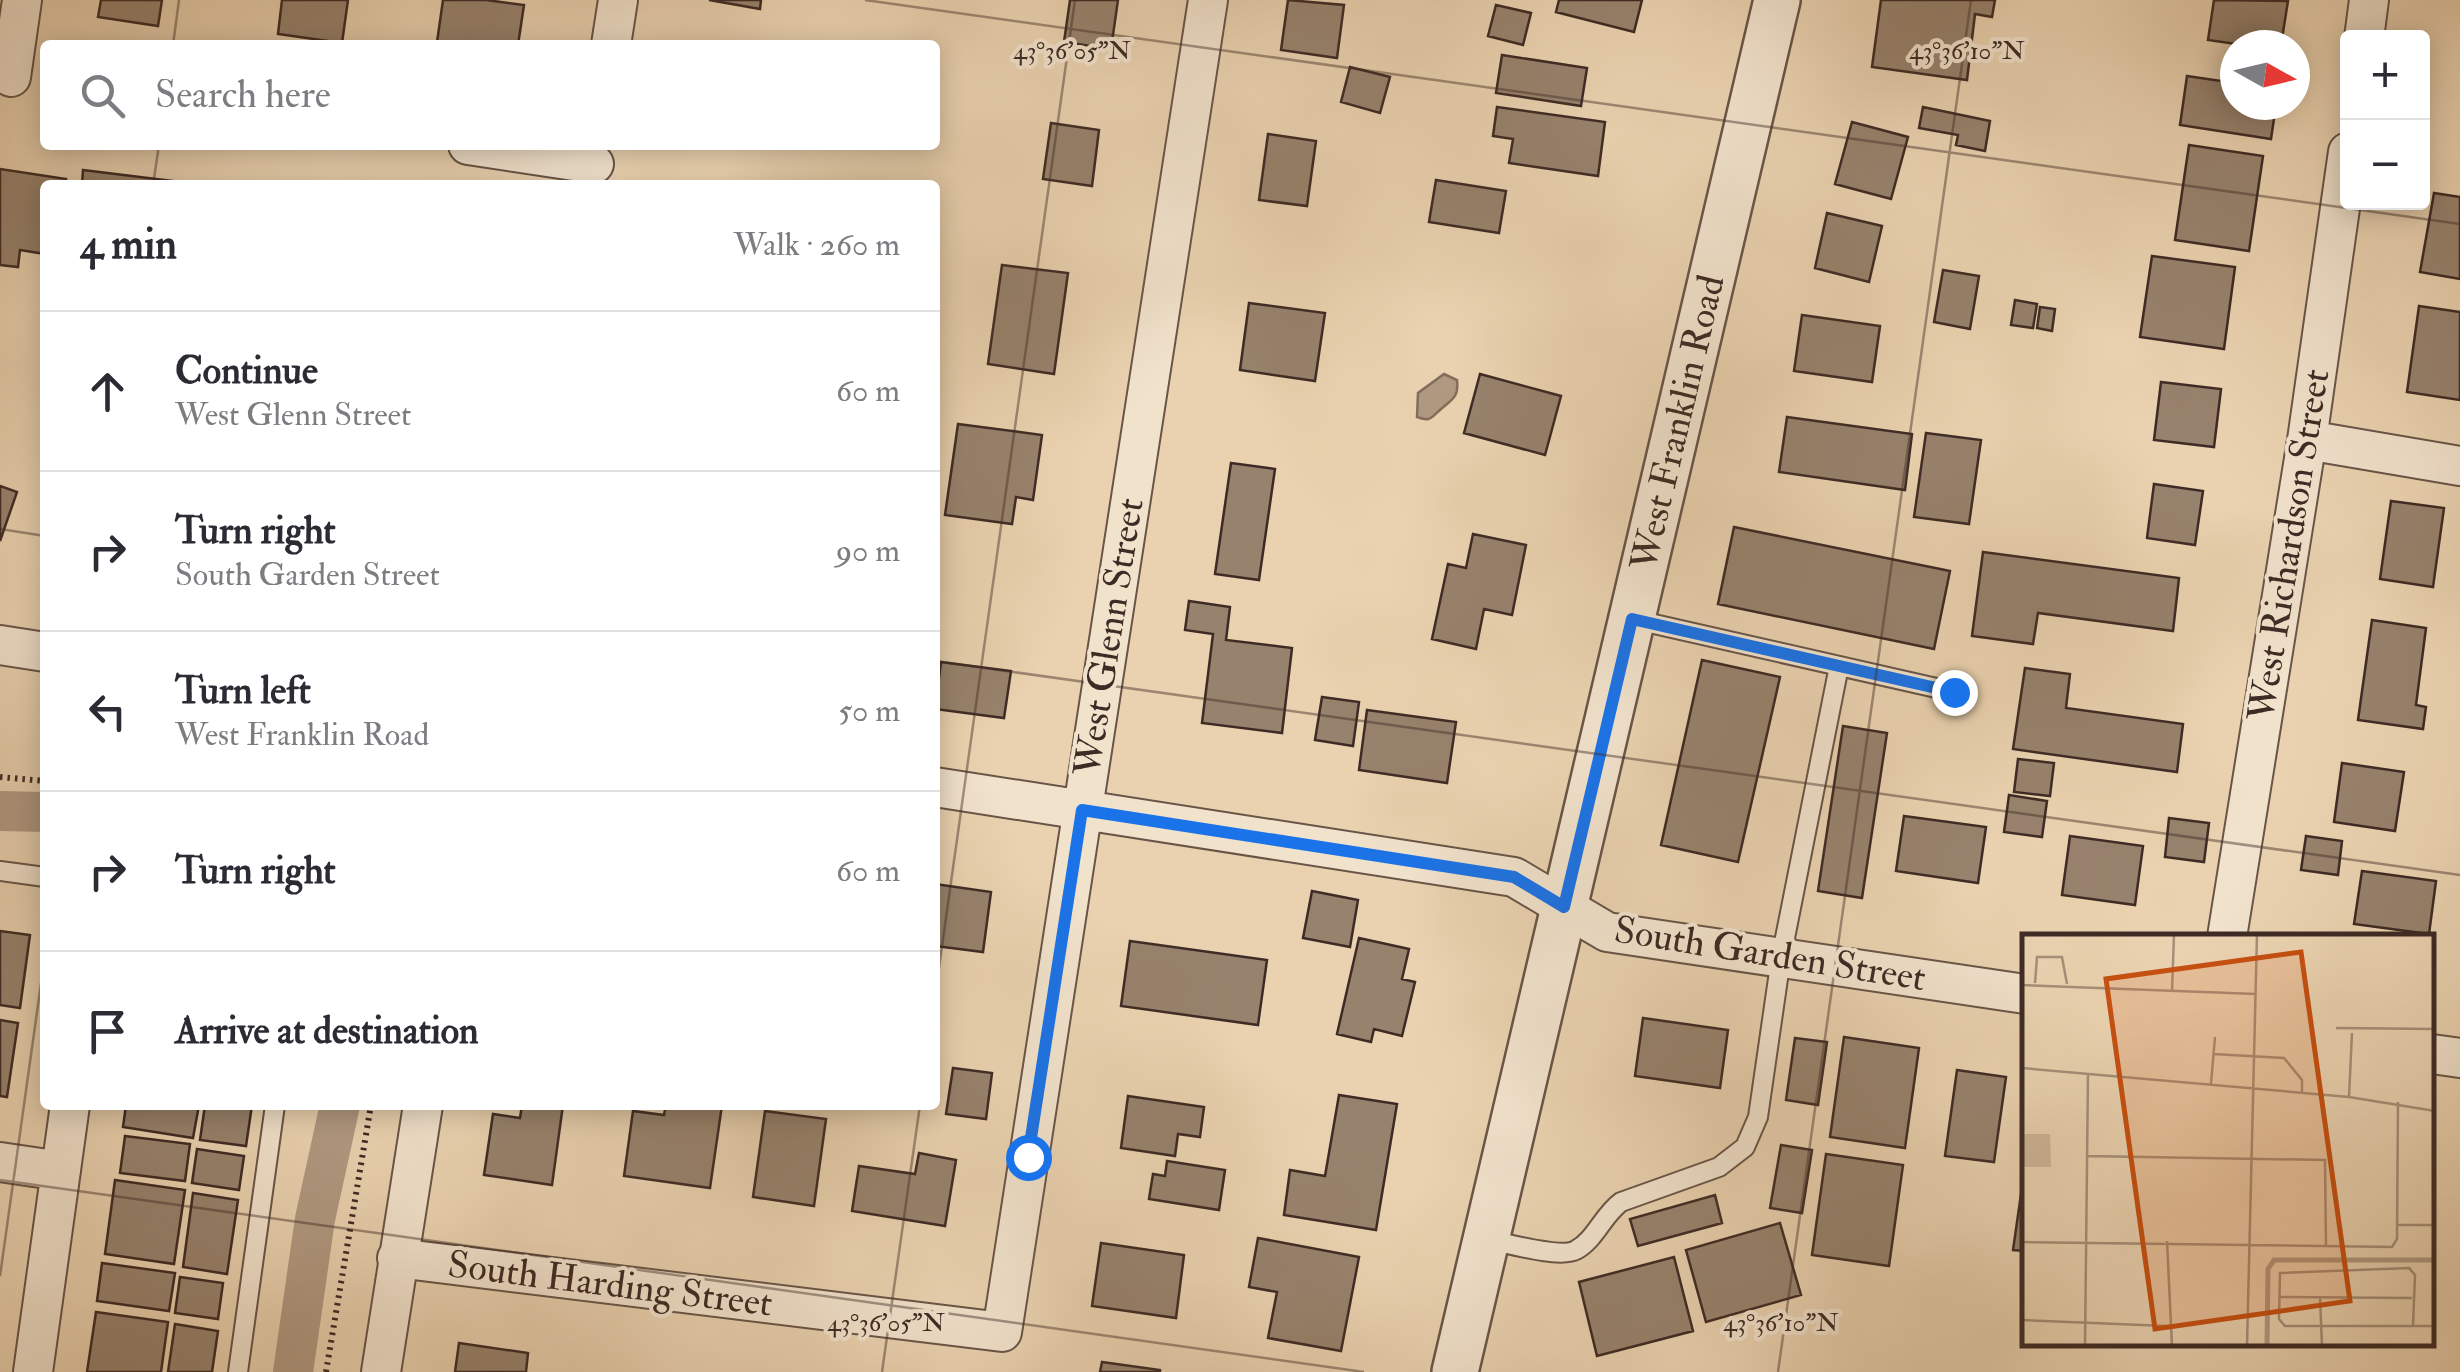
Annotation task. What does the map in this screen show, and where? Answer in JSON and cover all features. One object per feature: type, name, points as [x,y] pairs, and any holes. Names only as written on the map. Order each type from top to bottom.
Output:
[{"type":"street","points":[[19,80],[22,0]]},
{"type":"street","points":[[612,40],[618,0]]},
{"type":"street","name":"West Glenn Street","points":[[1002,1332],[1208,0]]},
{"type":"street","name":"West Franklin Road","points":[[1455,1372],[1777,0]]},
{"type":"street","points":[[2365,30],[2369,0]]},
{"type":"street","points":[[499,150],[593,165]]},
{"type":"street","name":"West Richardson Street","points":[[2227,934],[2340,208]]},
{"type":"street","points":[[2307,440],[2460,466]]},
{"type":"street","points":[[0,645],[40,651]]},
{"type":"street","name":"South Garden Street","points":[[940,788],[1514,877],[1607,932],[2022,994]]},
{"type":"street","points":[[2435,1054],[2460,1058]]},
{"type":"street","points":[[33,1372],[69,1110]]},
{"type":"street","points":[[381,1372],[421,1110]]},
{"type":"street","points":[[0,1162],[60,1170]]},
{"type":"street","name":"South Harding Street","points":[[397,1258],[1002,1332]]},
{"type":"lane","points":[[1632,619],[1954,692]]},
{"type":"lane","points":[[1486,1239],[1562,1252],[1575,1250],[1607,1212],[1621,1202],[1718,1167],[1745,1147],[1758,1117],[1781,958],[1839,666]]},
{"type":"lane","points":[[0,871],[40,876]]},
{"type":"lane","points":[[238,1372],[274,1110]]},
{"type":"path","points":[[0,777],[40,781]]},
{"type":"path","points":[[326,1372],[370,1110]]},
{"type":"shaded area","points":[[1444,374],[1457,380],[1454,398],[1430,418],[1417,417],[1418,393]]},
{"type":"building","points":[[101,0],[162,0],[158,26],[98,17]]},
{"type":"building","points":[[282,0],[348,0],[342,40],[278,34]]},
{"type":"building","points":[[443,0],[524,5],[519,40],[437,40]]},
{"type":"building","points":[[709,0],[761,0],[760,9]]},
{"type":"building","points":[[1070,0],[1118,0],[1111,49],[1064,42]]},
{"type":"building","points":[[1288,0],[1344,5],[1337,58],[1281,50]]},
{"type":"building","points":[[1559,0],[1642,0],[1634,32],[1556,12]]},
{"type":"building","points":[[1881,0],[1995,0],[1992,17],[1975,14],[1967,80],[1872,67]]},
{"type":"building","points":[[2214,0],[2288,1],[2283,30],[2220,30],[2220,42],[2208,40]]},
{"type":"building","points":[[1496,5],[1531,13],[1523,45],[1488,36]]},
{"type":"building","points":[[1502,55],[1587,68],[1581,106],[1496,93]]},
{"type":"building","points":[[1350,67],[1390,77],[1380,113],[1341,102]]},
{"type":"building","points":[[2187,76],[2220,81],[2220,120],[2274,120],[2271,139],[2180,125]]},
{"type":"building","points":[[1497,107],[1605,122],[1598,176],[1509,163],[1513,139],[1493,136]]},
{"type":"building","points":[[1923,107],[1990,121],[1985,151],[1956,145],[1958,135],[1919,128]]},
{"type":"building","points":[[1852,122],[1908,137],[1891,199],[1835,184]]},
{"type":"building","points":[[1051,123],[1099,130],[1092,186],[1043,179]]},
{"type":"building","points":[[1268,134],[1316,141],[1307,206],[1259,200]]},
{"type":"building","points":[[2189,145],[2263,156],[2249,251],[2175,240]]},
{"type":"building","points":[[0,169],[66,179],[40,180],[40,253],[20,250],[18,267],[0,265]]},
{"type":"building","points":[[83,170],[165,180],[82,180]]},
{"type":"building","points":[[1436,180],[1506,191],[1499,233],[1429,222]]},
{"type":"building","points":[[2434,193],[2460,197],[2460,279],[2420,272]]},
{"type":"building","points":[[1827,213],[1882,226],[1869,282],[1815,268]]},
{"type":"building","points":[[2152,256],[2235,267],[2224,349],[2140,337]]},
{"type":"building","points":[[1002,265],[1068,273],[1054,374],[988,364]]},
{"type":"building","points":[[1943,270],[1979,276],[1970,329],[1934,322]]},
{"type":"building","points":[[2015,300],[2037,304],[2033,328],[2011,325]]},
{"type":"building","points":[[1249,303],[1325,313],[1315,381],[1240,370]]},
{"type":"building","points":[[2419,306],[2460,312],[2460,400],[2407,392]]},
{"type":"building","points":[[2040,307],[2055,309],[2052,331],[2037,328]]},
{"type":"building","points":[[1802,315],[1880,326],[1872,382],[1794,371]]},
{"type":"building","points":[[1480,374],[1561,396],[1545,455],[1464,433]]},
{"type":"building","points":[[2161,382],[2221,389],[2214,447],[2154,440]]},
{"type":"building","points":[[1787,417],[1912,434],[1905,490],[1779,472]]},
{"type":"building","points":[[958,424],[1042,435],[1033,500],[1016,497],[1012,524],[945,515]]},
{"type":"building","points":[[1926,433],[1981,440],[1969,524],[1914,517]]},
{"type":"building","points":[[1231,463],[1275,469],[1259,580],[1215,574]]},
{"type":"building","points":[[2154,484],[2203,491],[2195,545],[2147,538]]},
{"type":"building","points":[[0,486],[17,492],[0,541]]},
{"type":"building","points":[[2391,501],[2444,508],[2433,587],[2380,579]]},
{"type":"building","points":[[1734,527],[1950,571],[1934,649],[1718,604]]},
{"type":"building","points":[[1473,534],[1526,545],[1512,615],[1484,609],[1476,649],[1432,639],[1448,564],[1466,568]]},
{"type":"building","points":[[1983,552],[2179,578],[2173,631],[2038,613],[2033,644],[1972,636]]},
{"type":"building","points":[[1189,601],[1230,607],[1226,640],[1292,648],[1282,733],[1202,723],[1213,634],[1185,630]]},
{"type":"building","points":[[2372,620],[2426,628],[2416,705],[2426,707],[2423,729],[2358,720]]},
{"type":"building","points":[[1702,660],[1780,677],[1738,862],[1661,845]]},
{"type":"building","points":[[941,662],[1011,671],[1004,718],[940,710]]},
{"type":"building","points":[[2025,668],[2070,674],[2066,708],[2183,724],[2177,772],[2013,749]]},
{"type":"building","points":[[1322,697],[1359,702],[1353,746],[1315,740]]},
{"type":"building","points":[[1367,710],[1456,722],[1447,783],[1359,770]]},
{"type":"building","points":[[1843,726],[1887,733],[1862,898],[1818,891]]},
{"type":"building","points":[[2018,759],[2054,763],[2050,796],[2014,792]]},
{"type":"building","points":[[2342,763],[2404,772],[2395,831],[2334,822]]},
{"type":"building","points":[[2009,795],[2047,801],[2042,837],[2004,832]]},
{"type":"building","points":[[1904,816],[1986,827],[1978,883],[1896,871]]},
{"type":"building","points":[[2169,818],[2209,823],[2204,862],[2165,857]]},
{"type":"building","points":[[2070,836],[2143,846],[2135,905],[2062,895]]},
{"type":"building","points":[[2306,836],[2342,841],[2338,875],[2301,870]]},
{"type":"building","points":[[2362,871],[2436,881],[2429,934],[2354,924]]},
{"type":"building","points":[[940,885],[991,892],[983,952],[940,947]]},
{"type":"building","points":[[1312,891],[1358,900],[1350,947],[1303,938]]},
{"type":"building","points":[[0,931],[30,935],[20,1008],[0,1005]]},
{"type":"building","points":[[1359,938],[1409,949],[1402,979],[1415,982],[1402,1036],[1374,1029],[1371,1042],[1337,1034]]},
{"type":"building","points":[[1130,941],[1267,960],[1258,1025],[1121,1006]]},
{"type":"building","points":[[1643,1018],[1728,1030],[1720,1088],[1635,1076]]},
{"type":"building","points":[[0,1020],[18,1023],[7,1097],[0,1096]]},
{"type":"building","points":[[1844,1037],[1919,1048],[1905,1148],[1830,1137]]},
{"type":"building","points":[[1795,1038],[1827,1042],[1818,1105],[1786,1100]]},
{"type":"building","points":[[953,1068],[992,1073],[986,1119],[946,1114]]},
{"type":"building","points":[[1957,1070],[2006,1077],[1994,1162],[1945,1156]]},
{"type":"building","points":[[1339,1095],[1397,1104],[1376,1230],[1284,1215],[1290,1170],[1325,1176]]},
{"type":"building","points":[[1128,1096],[1204,1107],[1200,1137],[1178,1134],[1175,1156],[1121,1148]]},
{"type":"building","points":[[125,1110],[198,1110],[193,1138],[123,1127]]},
{"type":"building","points":[[204,1110],[251,1110],[246,1146],[200,1140]]},
{"type":"building","points":[[521,1110],[562,1110],[552,1185],[484,1175],[493,1114],[520,1118]]},
{"type":"building","points":[[665,1110],[721,1110],[710,1188],[624,1176],[633,1111],[664,1115]]},
{"type":"building","points":[[765,1111],[826,1119],[814,1206],[753,1197]]},
{"type":"building","points":[[125,1136],[190,1144],[185,1181],[120,1173]]},
{"type":"building","points":[[1781,1145],[1812,1150],[1802,1213],[1770,1208]]},
{"type":"building","points":[[197,1149],[244,1156],[239,1190],[192,1183]]},
{"type":"building","points":[[919,1153],[956,1160],[945,1226],[852,1211],[859,1166],[915,1174]]},
{"type":"building","points":[[1826,1154],[1903,1165],[1889,1266],[1812,1255]]},
{"type":"building","points":[[1167,1161],[1225,1170],[1219,1210],[1149,1199],[1153,1174],[1165,1176]]},
{"type":"building","points":[[115,1180],[185,1190],[174,1264],[105,1254]]},
{"type":"building","points":[[2022,1187],[2022,1251],[2013,1250]]},
{"type":"building","points":[[193,1193],[238,1200],[227,1274],[183,1267]]},
{"type":"building","points":[[1715,1195],[1722,1223],[1638,1246],[1630,1219]]},
{"type":"building","points":[[1780,1223],[1801,1295],[1706,1322],[1686,1250]]},
{"type":"building","points":[[1258,1238],[1359,1257],[1341,1351],[1268,1338],[1277,1292],[1249,1287]]},
{"type":"building","points":[[1101,1243],[1184,1255],[1176,1318],[1092,1306]]},
{"type":"building","points":[[1674,1257],[1693,1331],[1597,1356],[1579,1282]]},
{"type":"building","points":[[102,1263],[175,1273],[169,1311],[97,1301]]},
{"type":"building","points":[[180,1277],[223,1283],[218,1319],[175,1313]]},
{"type":"building","points":[[96,1312],[168,1322],[161,1372],[87,1372]]},
{"type":"building","points":[[175,1324],[218,1331],[212,1372],[168,1372]]},
{"type":"building","points":[[459,1343],[528,1353],[526,1372],[455,1372]]},
{"type":"building","points":[[1102,1362],[1160,1370],[1160,1372],[1100,1372]]},
{"type":"waterway","points":[[0,811],[40,812]]},
{"type":"waterway","points":[[293,1372],[315,1219],[339,1110]]},
{"type":"route","points":[[1028,1157],[1082,810],[1514,877],[1564,907],[1632,619],[1954,692]]}]
